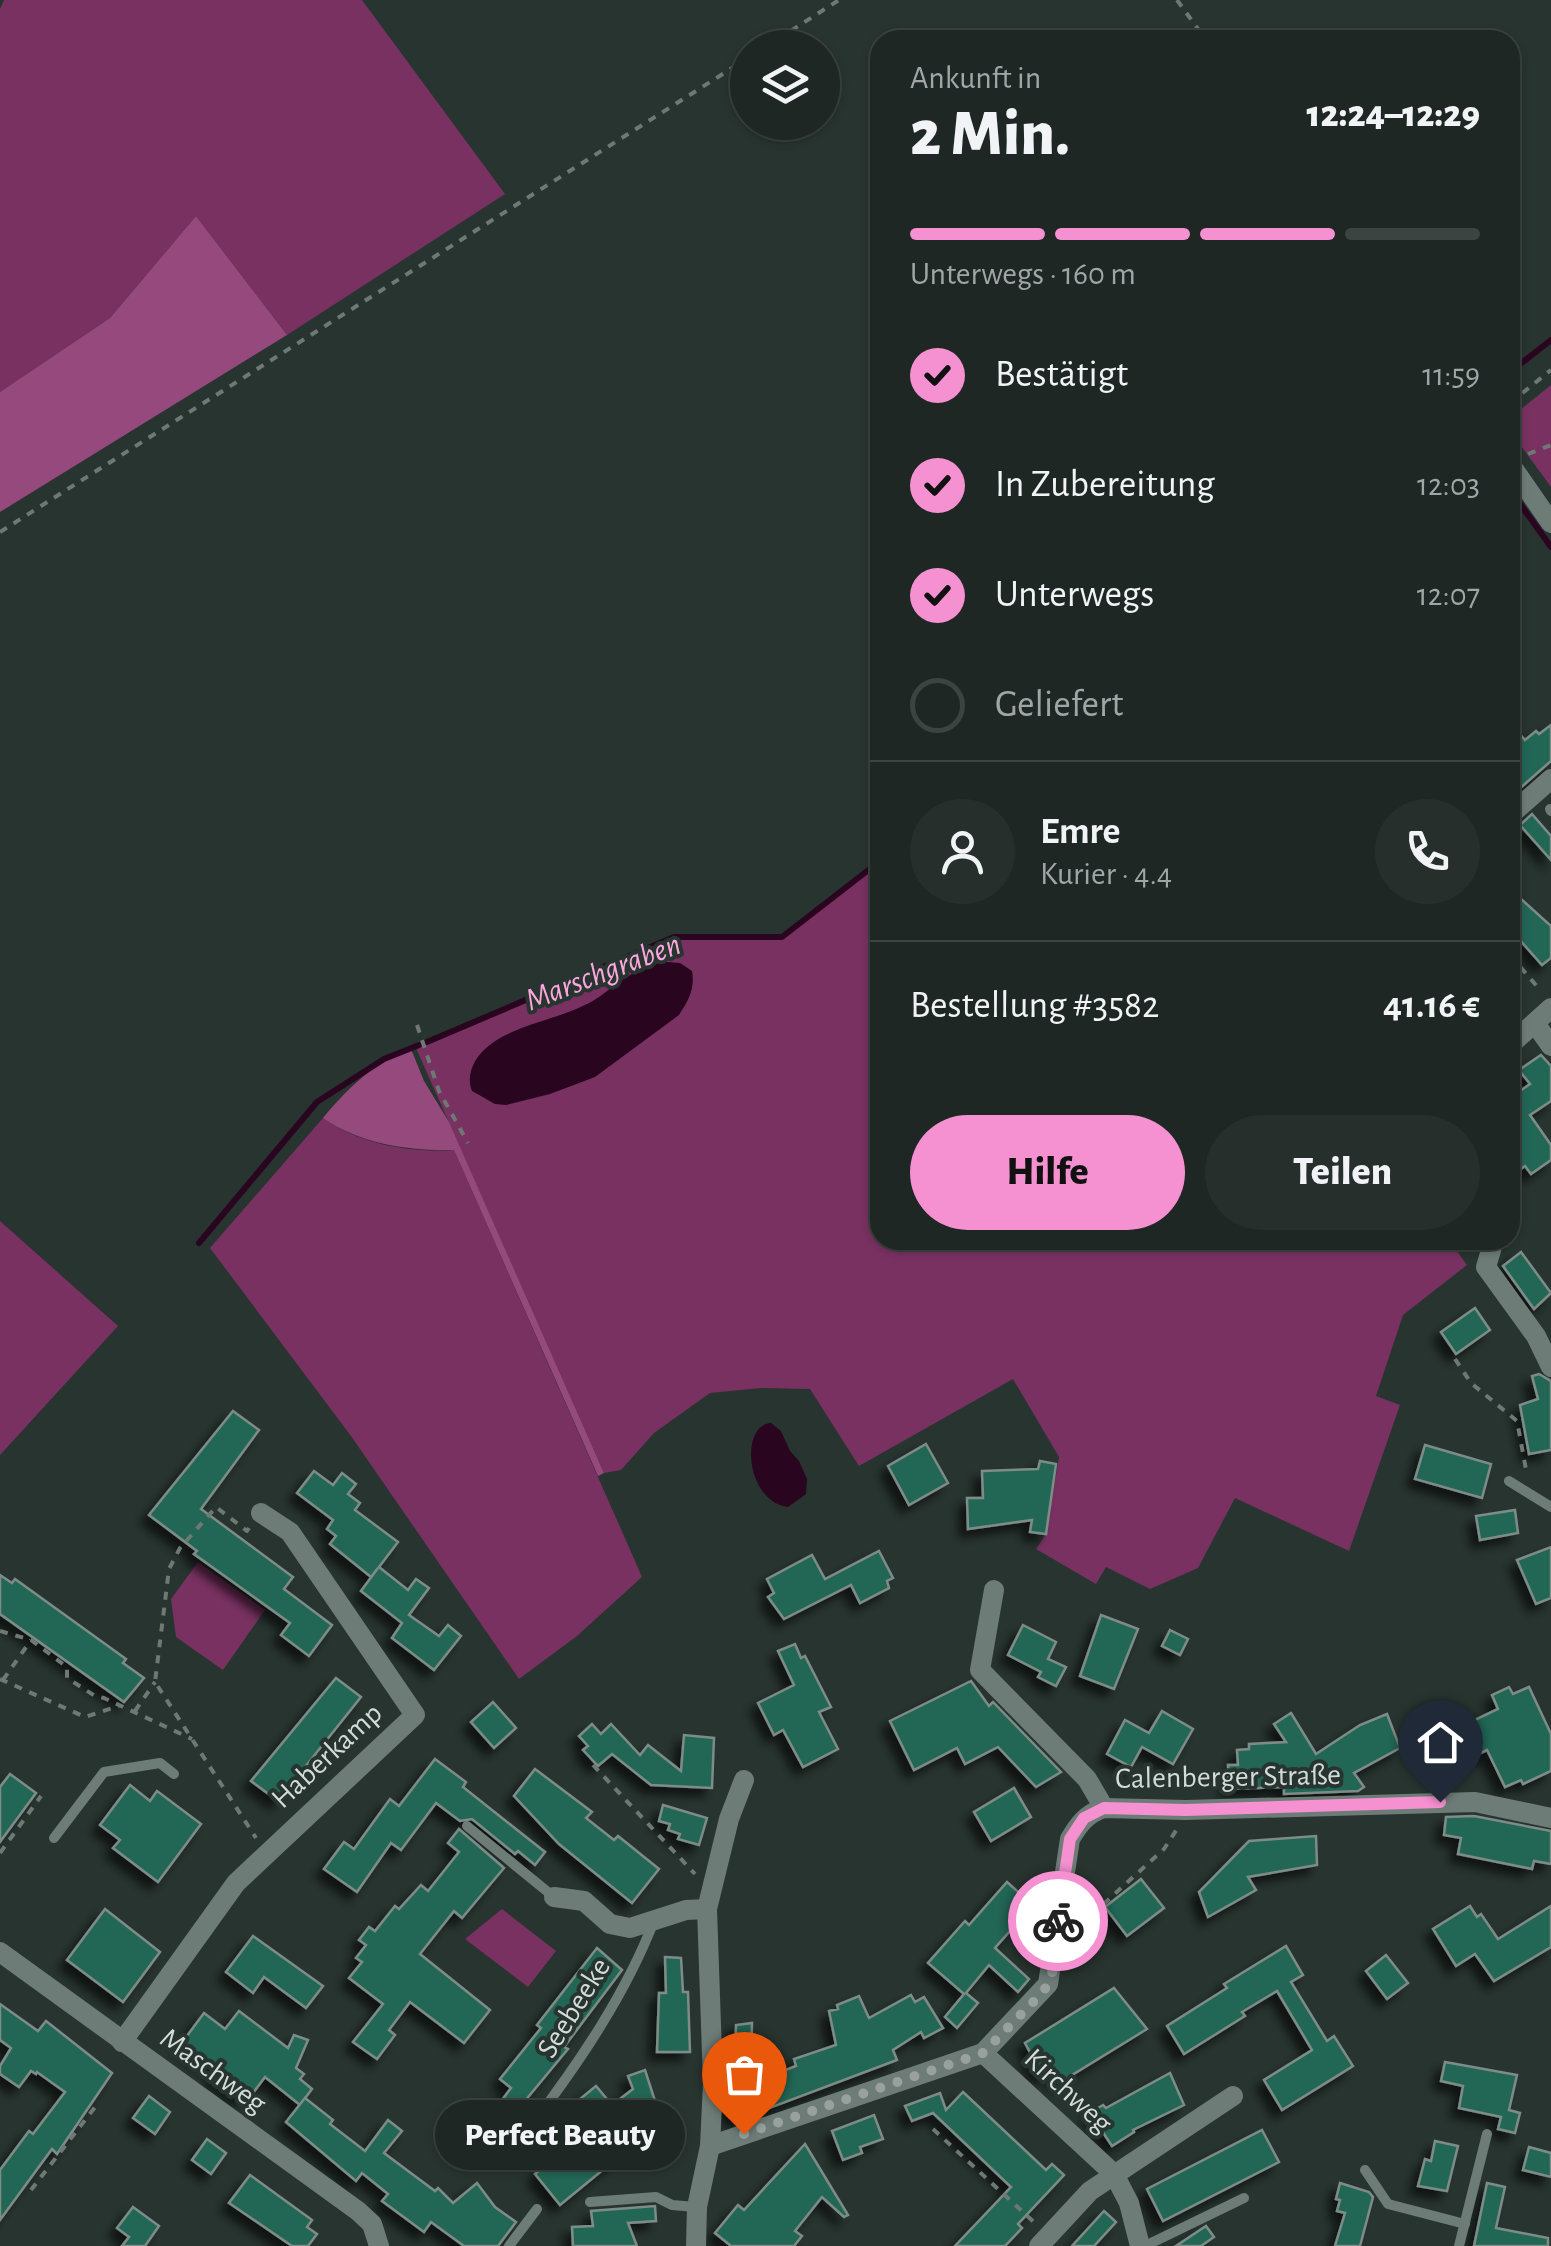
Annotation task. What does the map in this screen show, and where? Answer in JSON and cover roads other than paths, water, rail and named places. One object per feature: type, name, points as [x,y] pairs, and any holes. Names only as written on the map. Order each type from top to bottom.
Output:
[{"type":"street","points":[[1520,479],[1551,524]]},
{"type":"street","points":[[1520,807],[1551,779]]},
{"type":"street","points":[[1520,1036],[1551,1005]]},
{"type":"street","points":[[1535,1023],[1551,1046]]},
{"type":"street","points":[[1491,1250],[1486,1267],[1536,1336],[1551,1367]]},
{"type":"street","name":"Haberkamp","points":[[122,2042],[236,1883],[415,1715],[290,1532],[261,1513]]},
{"type":"street","points":[[994,1590],[980,1670],[1087,1779],[1104,1808]]},
{"type":"street","points":[[696,2246],[698,2207],[710,2146],[713,2083],[710,1901],[729,1820],[744,1780]]},
{"type":"street","name":"Calenberger Straße","points":[[983,2053],[1048,1984],[1070,1839],[1084,1818],[1104,1808],[1186,1810],[1474,1802],[1551,1818]]},
{"type":"street","name":"Seebeeke","points":[[554,1897],[584,1902],[610,1924],[630,1928],[710,1901]]},
{"type":"street","name":"Maschweg","points":[[0,1952],[366,2216],[379,2246]]},
{"type":"street","points":[[710,2146],[983,2053]]},
{"type":"street","name":"Kirchweg","points":[[983,2053],[1114,2174],[1143,2246]]},
{"type":"street","name":"Kirchweg","points":[[1044,2241],[1090,2190],[1232,2096]]},
{"type":"lane","points":[[1510,1481],[1551,1507]]},
{"type":"lane","points":[[54,1838],[104,1772],[160,1763],[174,1774]]},
{"type":"lane","name":"Seebeeke","points":[[467,1826],[554,1897]]},
{"type":"lane","name":"Seebeeke","points":[[534,2122],[576,2064],[638,1962],[655,1920]]},
{"type":"lane","points":[[1460,2246],[1487,2134]]},
{"type":"lane","points":[[1365,2170],[1388,2204],[1465,2224]]},
{"type":"lane","points":[[590,2202],[656,2197],[672,2205],[698,2207]]},
{"type":"lane","points":[[1143,2246],[1244,2198]]},
{"type":"lane","points":[[508,2246],[537,2210]]},
{"type":"waterway","name":"Marschgraben","points":[[1520,364],[1551,340]]},
{"type":"waterway","points":[[1520,504],[1551,547]]},
{"type":"waterway","name":"Marschgraben","points":[[427,1042],[674,937],[782,937],[870,869]]},
{"type":"waterway","name":"Marschgraben","points":[[199,1243],[317,1102],[384,1059],[419,1045]]},
{"type":"place","name":"Perfect Beauty","points":[[744,2134]]}]
